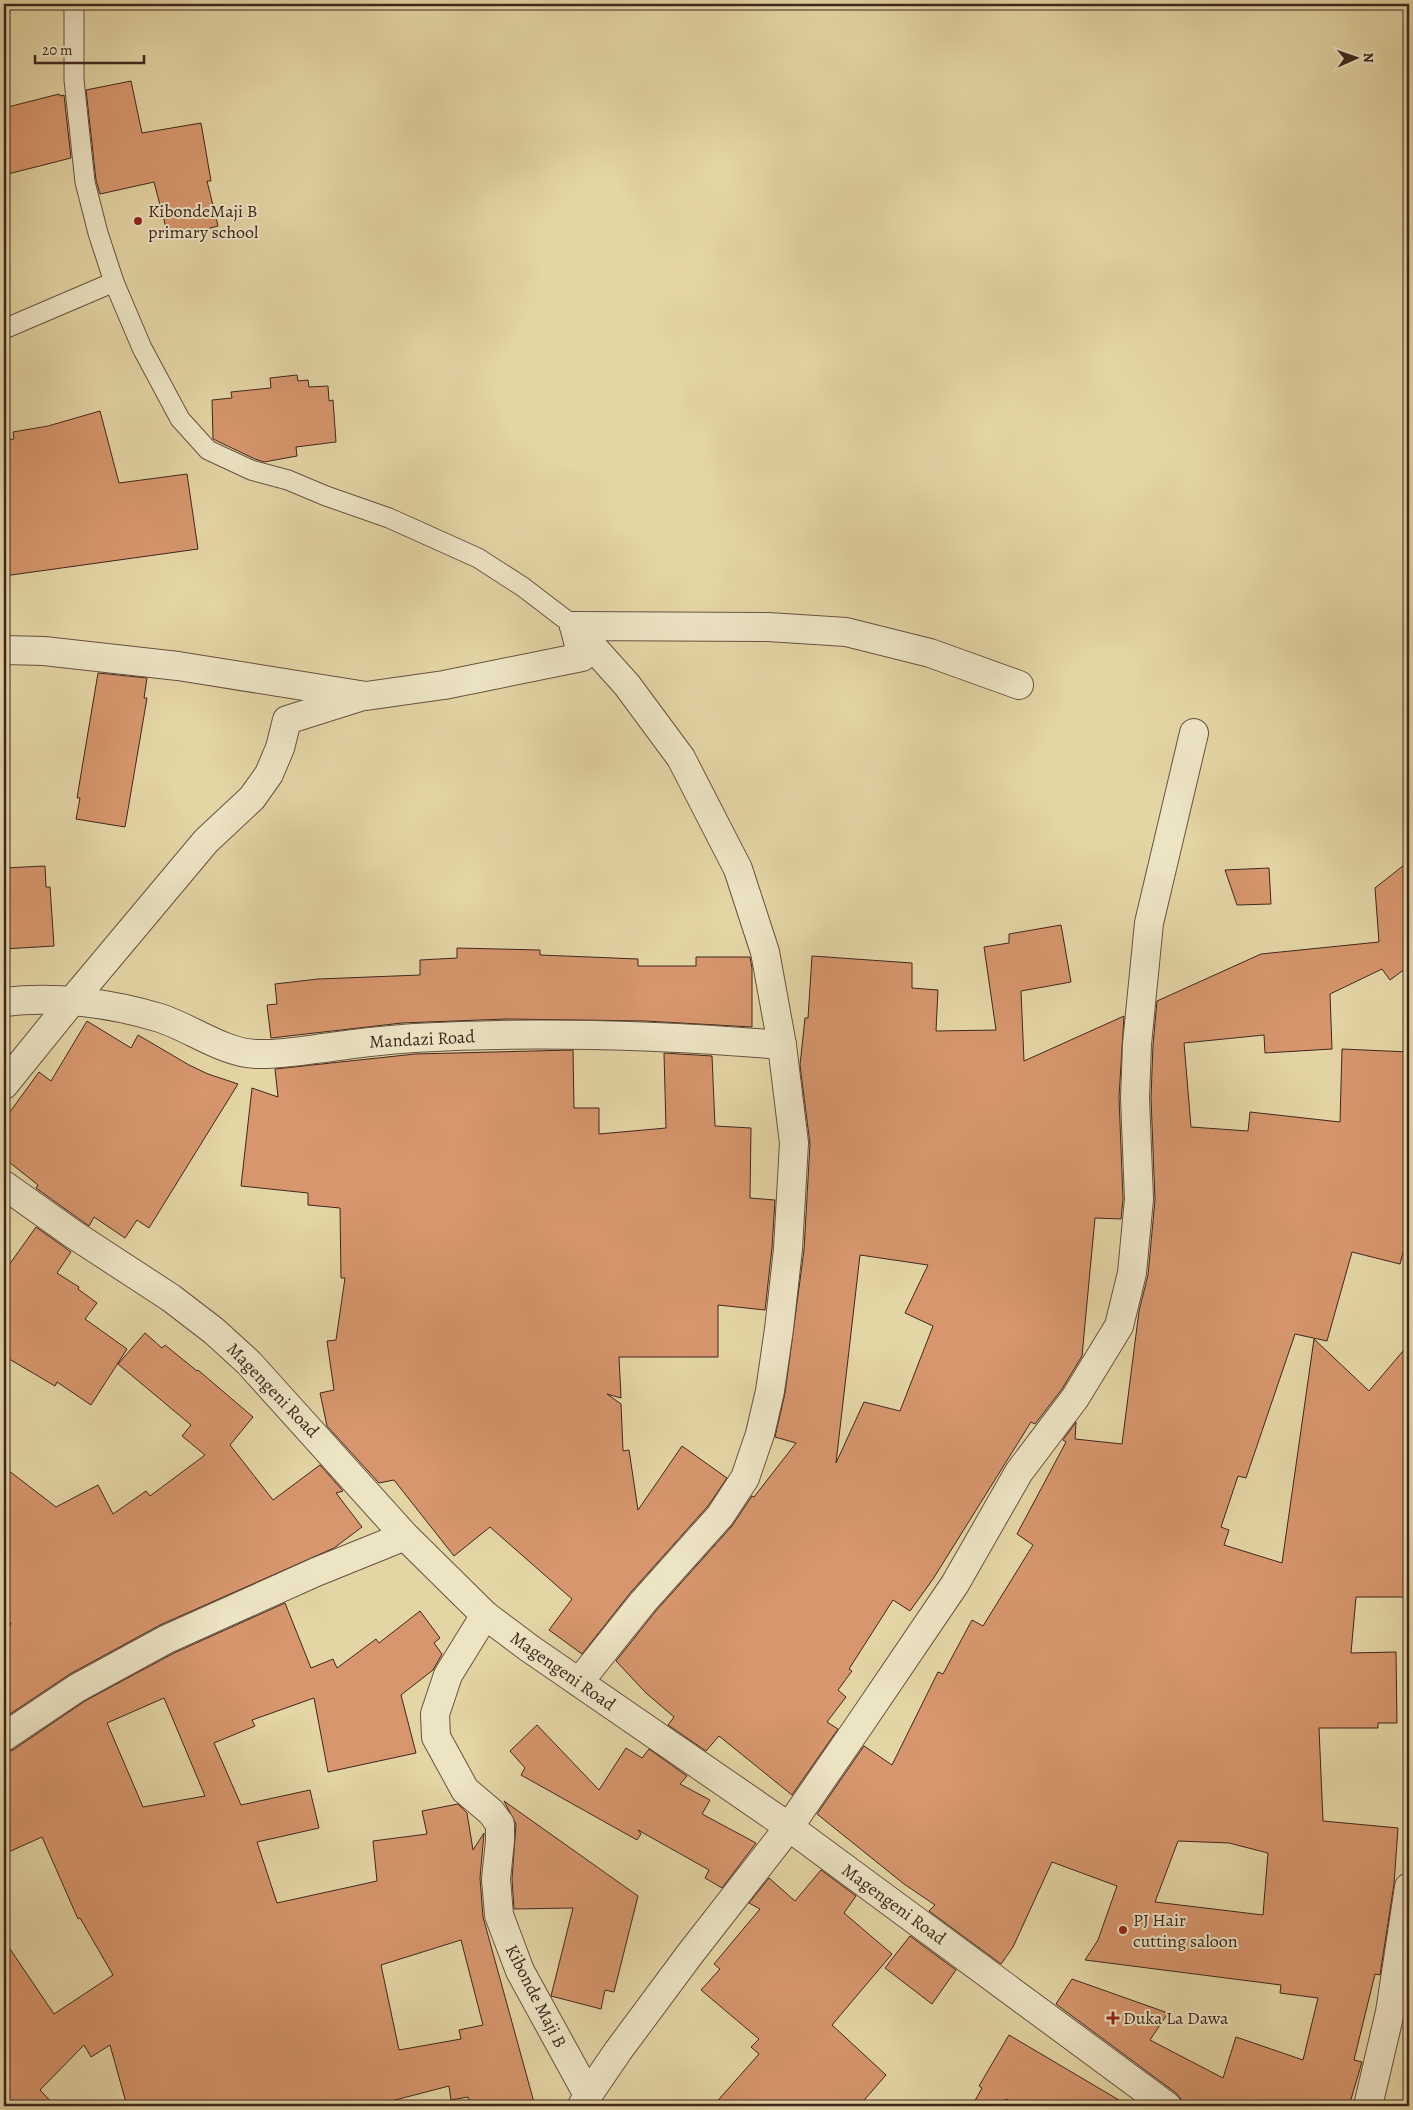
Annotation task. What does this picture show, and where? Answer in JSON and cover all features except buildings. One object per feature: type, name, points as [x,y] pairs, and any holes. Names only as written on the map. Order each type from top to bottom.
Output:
[{"type":"street","points":[[574,626],[768,627],[846,632],[930,652],[1019,685]]},
{"type":"street","points":[[4,1085],[206,841],[252,798],[269,774],[280,748],[287,720],[366,696],[444,684],[582,657],[574,626]]},
{"type":"street","points":[[574,626],[627,685],[680,758],[738,869],[765,952],[782,1045],[794,1143],[789,1240],[770,1391],[760,1434],[745,1478],[720,1516],[644,1602],[579,1682]]},
{"type":"street","points":[[4,650],[44,650],[178,666],[366,696]]},
{"type":"street","points":[[585,2101],[690,1954],[789,1827],[954,1584],[1019,1472],[1075,1398],[1119,1326],[1132,1273],[1139,1199],[1135,1098],[1137,1044],[1149,923],[1194,733]]},
{"type":"street","name":"Mandazi Road","points":[[4,1002],[72,1001],[120,1008],[160,1018],[194,1032],[218,1045],[254,1054],[290,1052],[356,1043],[415,1038],[525,1034],[622,1035],[782,1045]]},
{"type":"street","name":"Magengeni Road","points":[[4,1185],[72,1234],[171,1298],[214,1331],[249,1363],[405,1536],[485,1615],[529,1648],[789,1827],[1167,2106]]},
{"type":"street","points":[[4,1737],[77,1688],[167,1639],[316,1572],[405,1536]]},
{"type":"street","name":"Kibonde Maji B","points":[[485,1615],[448,1674],[435,1714],[436,1737],[465,1790],[491,1812],[500,1824],[496,1880],[498,1915],[520,1971],[585,2101]]},
{"type":"street","points":[[1368,2106],[1390,2012],[1409,1887]]},
{"type":"lane","points":[[74,4],[74,80],[85,182],[98,233],[114,282],[142,348],[180,419],[208,450],[252,470],[288,480],[389,518],[478,558],[524,587],[574,626]]},
{"type":"lane","points":[[4,329],[114,282]]},
{"type":"place","name":"KibondeMaji B primary school","points":[[138,221]]},
{"type":"place","name":"PJ Hair cutting saloon","points":[[1123,1930]]},
{"type":"place","name":"Duka La Dawa","points":[[1113,2018]]}]
